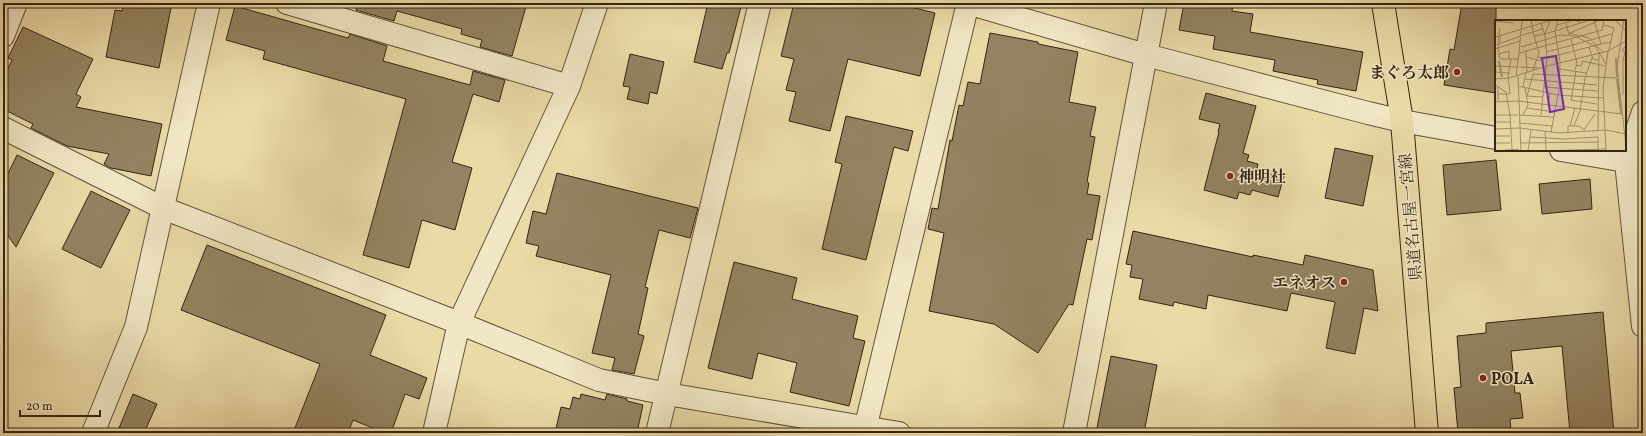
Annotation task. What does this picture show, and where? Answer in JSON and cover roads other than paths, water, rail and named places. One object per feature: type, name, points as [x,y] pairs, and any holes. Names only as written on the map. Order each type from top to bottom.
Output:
[{"type":"main road","name":"県道名古屋一宮線","points":[[1383,3],[1402,121],[1427,433]]},
{"type":"street","points":[[3,36],[16,3]]},
{"type":"street","points":[[93,433],[136,327],[209,3]]},
{"type":"street","points":[[287,3],[569,86]]},
{"type":"street","points":[[434,433],[459,323],[569,86],[597,3]]},
{"type":"street","points":[[657,433],[760,3]]},
{"type":"street","points":[[865,430],[968,3],[1146,55],[1402,121],[1495,138]]},
{"type":"street","points":[[1074,433],[1156,3]]},
{"type":"street","points":[[1643,112],[1635,163],[1643,326]]},
{"type":"street","points":[[3,128],[163,208],[459,323],[599,380],[865,430],[899,433]]},
{"type":"street","points":[[1567,151],[1635,163]]},
{"type":"place","name":"まぐろ太郎","points":[[1457,72]]},
{"type":"place","name":"神明社","points":[[1230,176]]},
{"type":"place","name":"エネオス","points":[[1344,282]]},
{"type":"place","name":"POLA","points":[[1483,378]]}]
